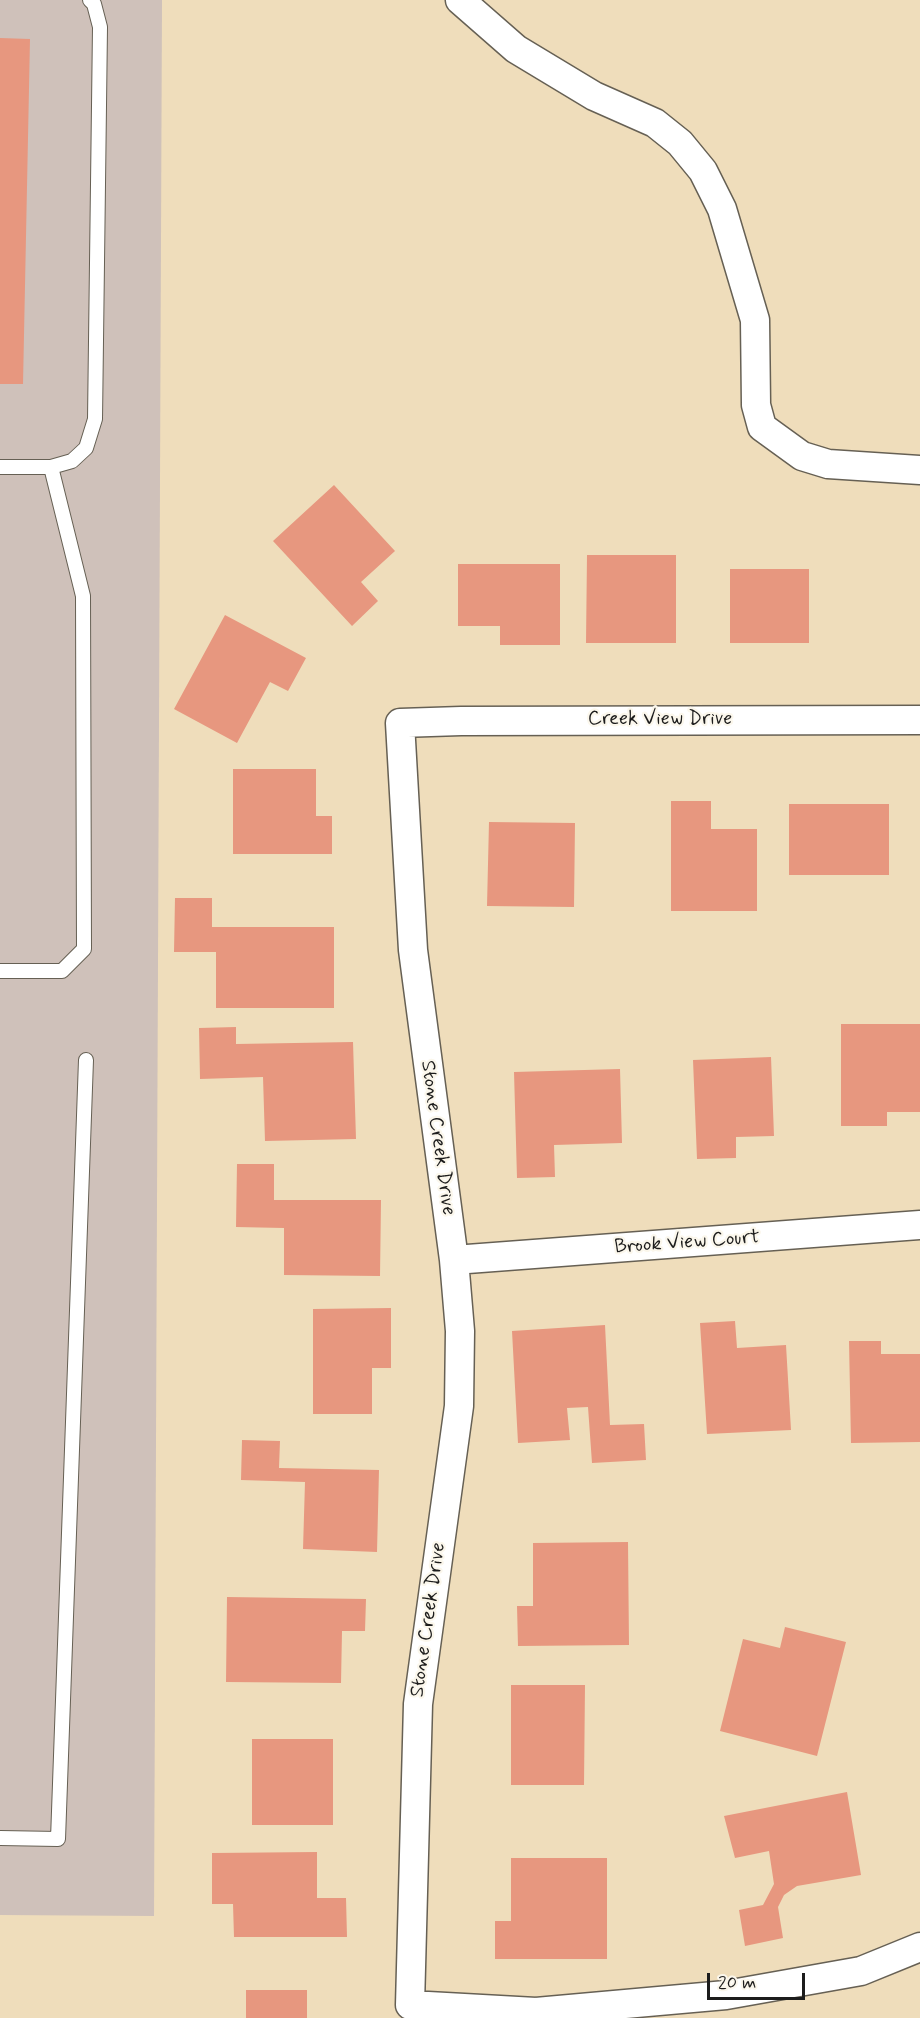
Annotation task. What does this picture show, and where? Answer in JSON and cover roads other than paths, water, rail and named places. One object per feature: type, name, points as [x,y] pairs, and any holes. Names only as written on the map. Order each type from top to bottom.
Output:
[{"type":"street","points":[[460,0],[516,49],[594,96],[656,123],[680,143],[703,171],[722,209],[738,254],[755,320],[756,405],[762,427],[802,456],[828,464],[920,470]]},
{"type":"street","name":"Creek View Drive","points":[[400,723],[920,720]]},
{"type":"street","name":"Stone Creek Drive","points":[[400,723],[412,950],[454,1260],[460,1331],[459,1406],[418,1704],[412,1845],[410,2005],[537,2012],[726,1995],[861,1971],[920,1947]]},
{"type":"street","name":"Brook View Court","points":[[454,1260],[920,1225]]},
{"type":"lane","points":[[0,467],[51,467],[72,461],[86,448],[95,419],[100,27],[94,3],[90,0]]},
{"type":"lane","points":[[0,971],[62,971],[84,949],[83,596],[51,467]]},
{"type":"lane","points":[[0,1838],[58,1839],[86,1060]]}]
